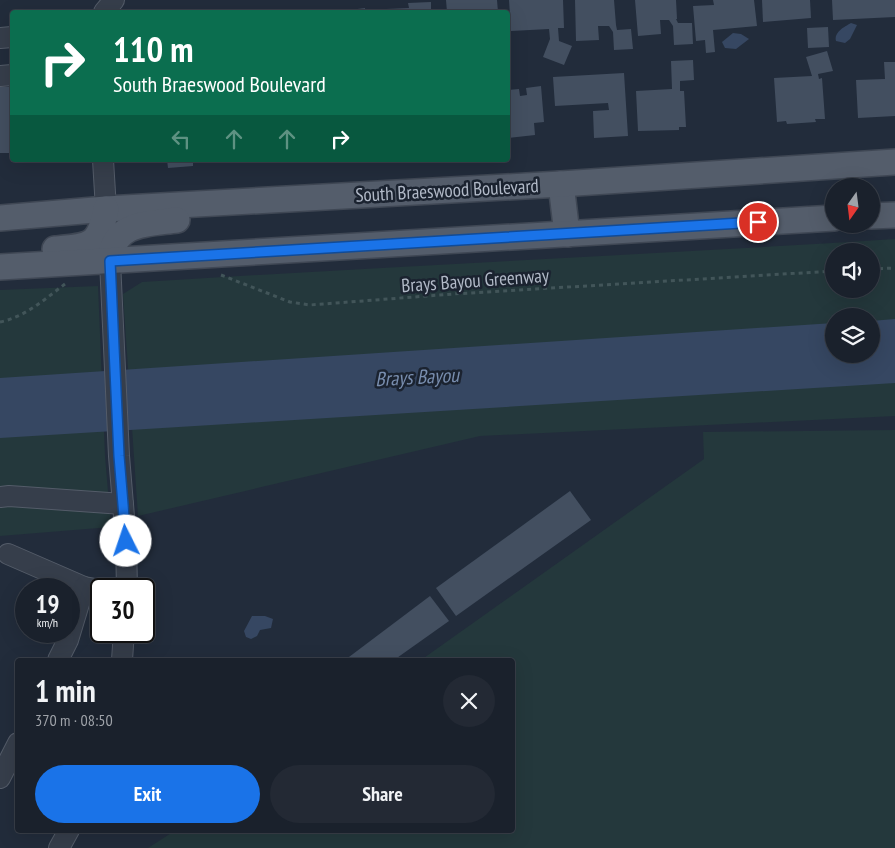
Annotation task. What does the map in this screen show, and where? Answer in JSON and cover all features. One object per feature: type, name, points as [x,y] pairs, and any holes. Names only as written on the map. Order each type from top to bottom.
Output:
[{"type":"main road","name":"South Braeswood Boulevard","points":[[0,218],[106,209],[561,184],[895,162]]},
{"type":"main road","points":[[561,184],[567,234]]},
{"type":"main road","points":[[110,261],[110,250],[115,241],[120,234],[132,227],[213,216],[241,201]]},
{"type":"main road","points":[[4,266],[22,252],[90,244],[101,231],[106,209]]},
{"type":"main road","points":[[880,216],[895,215]]},
{"type":"main road","points":[[4,266],[825,219]]},
{"type":"street","points":[[106,10],[114,0]]},
{"type":"street","points":[[103,162],[106,209]]},
{"type":"street","points":[[110,261],[127,578]]},
{"type":"street","points":[[0,497],[9,496],[124,504]]},
{"type":"street","points":[[8,554],[90,588]]},
{"type":"street","points":[[59,658],[90,595]]},
{"type":"street","points":[[122,658],[123,643]]},
{"type":"street","points":[[0,778],[15,749]]},
{"type":"street","points":[[59,848],[67,833]]},
{"type":"path","points":[[880,269],[895,268]]},
{"type":"path","name":"Brays Bayou Greenway","points":[[219,274],[290,302],[310,305],[454,294],[825,272]]},
{"type":"path","points":[[0,322],[26,312],[66,283]]},
{"type":"green space","points":[[895,239],[895,416],[480,436],[138,516],[123,294],[142,282],[825,243],[825,298],[880,298],[880,243],[832,243]]},
{"type":"green space","points":[[98,286],[105,456],[111,527],[0,536],[0,290]]},
{"type":"green space","points":[[895,430],[895,848],[148,848],[171,833],[515,833],[515,658],[424,658],[704,459],[703,432]]},
{"type":"water","points":[[851,23],[857,25],[850,39],[845,43],[836,41],[838,32]]},
{"type":"water","points":[[733,33],[741,34],[749,39],[736,49],[725,48],[722,42]]},
{"type":"water","name":"Brays Bayou","points":[[895,319],[895,383],[0,438],[0,378],[825,324],[825,363],[880,363],[880,320]]},
{"type":"water","points":[[252,616],[265,616],[273,619],[271,628],[260,630],[257,636],[251,639],[246,637],[244,631]]},
{"type":"building","points":[[446,0],[497,0],[498,10],[447,10]]},
{"type":"building","points":[[509,0],[563,0],[564,28],[558,28],[559,41],[572,46],[564,65],[543,57],[550,39],[549,29],[511,31]]},
{"type":"building","points":[[575,0],[614,0],[617,30],[631,29],[633,49],[614,50],[613,32],[609,26],[598,26],[599,40],[576,41]]},
{"type":"building","points":[[635,0],[676,0],[676,19],[678,23],[692,23],[693,44],[674,45],[673,26],[669,20],[660,20],[661,34],[638,36]]},
{"type":"building","points":[[713,0],[754,0],[757,26],[713,30],[715,52],[706,53],[705,40],[696,41],[693,6],[714,5]]},
{"type":"building","points":[[762,0],[810,0],[811,18],[763,22]]},
{"type":"building","points":[[832,0],[895,0],[895,17],[833,20]]},
{"type":"building","points":[[431,2],[431,10],[386,10],[409,8],[408,3]]},
{"type":"building","points":[[828,27],[829,47],[808,48],[807,28]]},
{"type":"building","points":[[827,51],[833,71],[818,74],[819,79],[822,78],[825,119],[815,119],[816,122],[787,124],[786,121],[777,122],[774,78],[812,76],[806,57]]},
{"type":"building","points":[[693,60],[694,80],[680,81],[680,91],[684,91],[686,127],[679,127],[679,130],[638,131],[636,91],[672,89],[671,61]]},
{"type":"building","points":[[884,62],[895,62],[895,116],[858,118],[856,80],[885,79]]},
{"type":"building","points":[[624,73],[628,136],[594,138],[593,111],[609,110],[608,103],[555,106],[553,77]]},
{"type":"building","points":[[541,86],[544,122],[534,123],[535,135],[510,138],[510,90],[519,89],[520,96],[527,95],[526,88]]},
{"type":"building","points":[[0,87],[10,87],[10,153],[0,153]]},
{"type":"building","points":[[167,162],[193,162],[193,166],[168,168]]},
{"type":"building","points":[[570,491],[591,520],[456,616],[436,588]]},
{"type":"building","points":[[430,596],[449,621],[397,658],[348,658]]},
{"type":"route","points":[[126,541],[119,456],[110,261],[758,222]]}]
